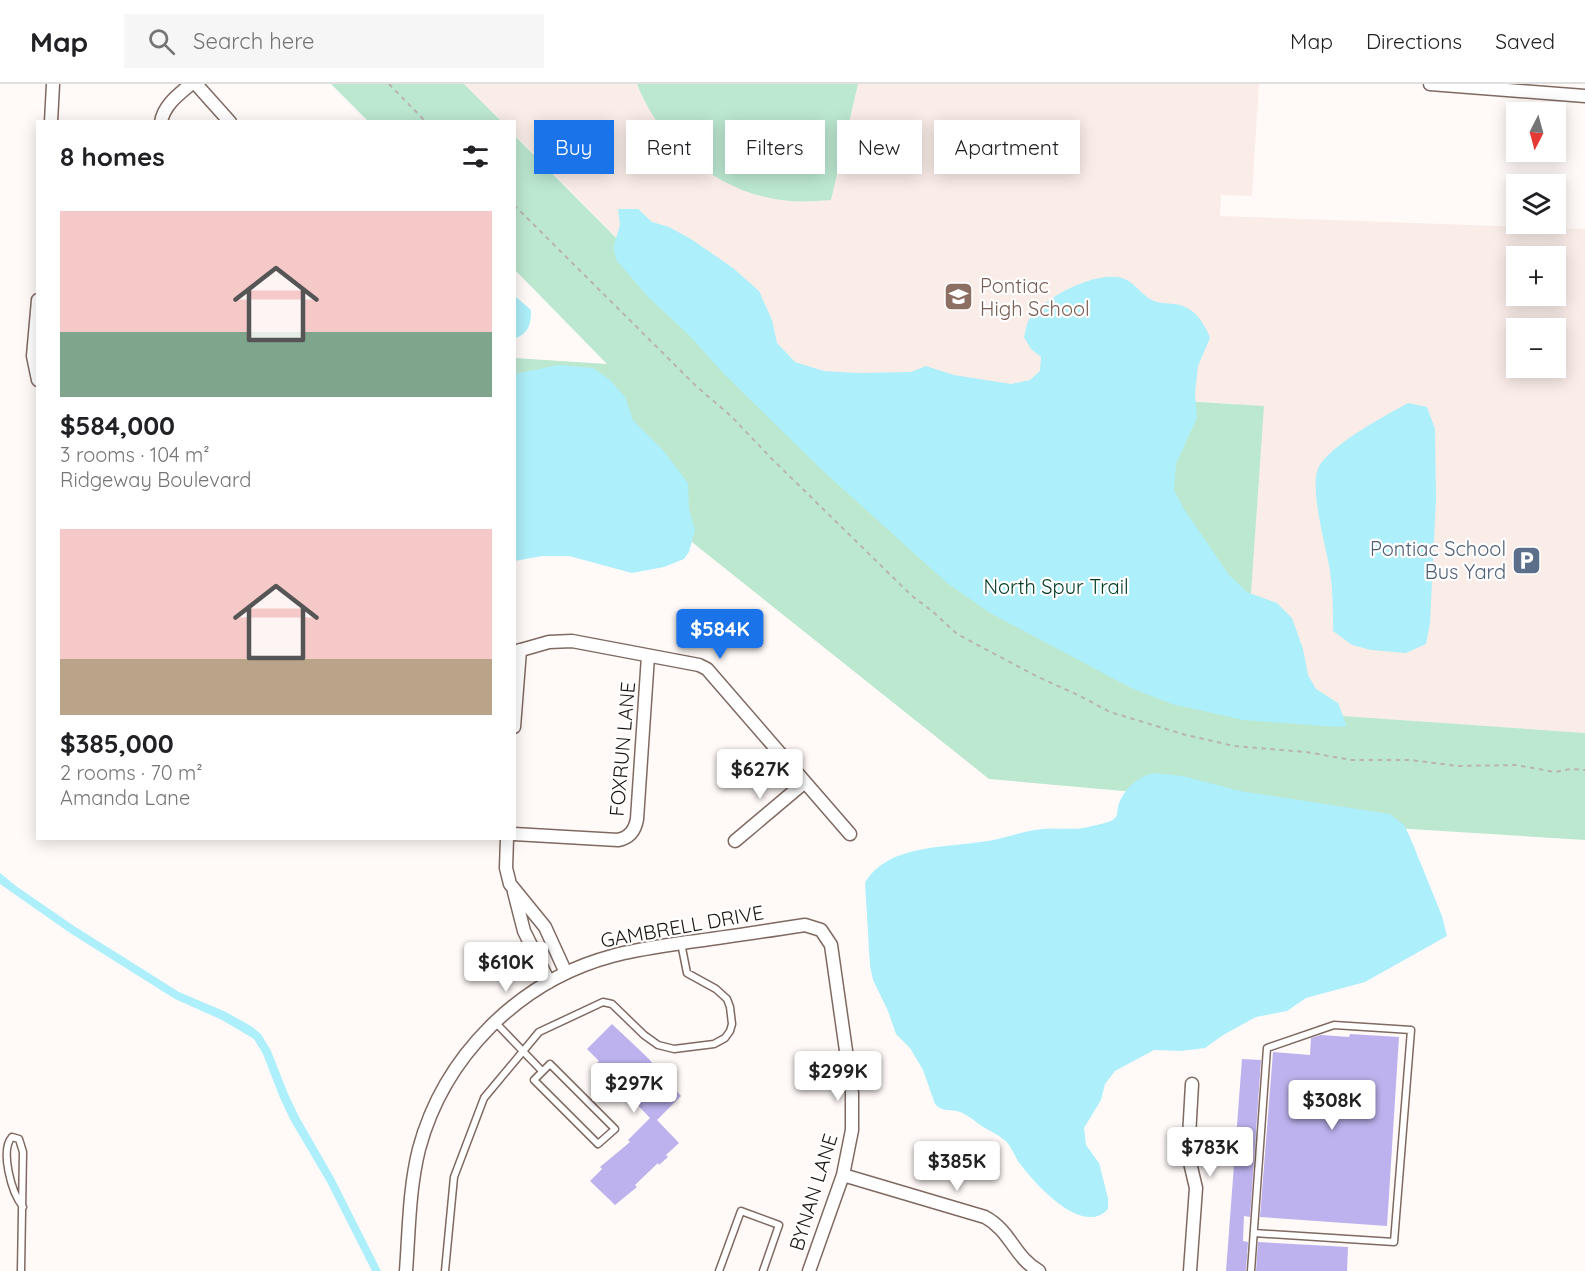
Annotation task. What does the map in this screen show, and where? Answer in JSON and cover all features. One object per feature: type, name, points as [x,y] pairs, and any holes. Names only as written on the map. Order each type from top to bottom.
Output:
[{"type":"street","points":[[51,120],[53,84]]},
{"type":"street","points":[[162,120],[169,104],[190,84]]},
{"type":"street","points":[[196,84],[228,120]]},
{"type":"street","points":[[1430,84],[1494,86],[1585,96]]},
{"type":"street","points":[[1550,84],[1562,94]]},
{"type":"street","points":[[36,322],[33,356],[36,370]]},
{"type":"street","points":[[516,676],[517,651],[540,644],[566,641],[699,665],[710,671],[850,834]]},
{"type":"street","name":"FOXRUN LANE","points":[[516,834],[618,840],[626,838],[633,832],[637,819],[648,656]]},
{"type":"street","points":[[735,841],[805,782]]},
{"type":"street","points":[[507,840],[506,868],[524,931],[549,982]]},
{"type":"street","points":[[514,891],[545,927],[566,973]]},
{"type":"street","name":"GAMBRELL DRIVE","points":[[406,1271],[414,1178],[428,1123],[442,1093],[462,1061],[495,1022],[517,1003],[549,982],[566,973],[612,956],[681,943],[805,925]]},
{"type":"street","name":"BYNAN LANE","points":[[805,925],[823,932],[832,947],[853,1102],[851,1140],[843,1174],[809,1271]]},
{"type":"street","points":[[1190,1271],[1196,1188],[1188,1154],[1192,1084]]},
{"type":"street","points":[[843,1174],[986,1217],[1001,1227],[1021,1257],[1039,1271]]},
{"type":"lane","points":[[445,1271],[454,1177],[484,1098],[539,1032],[603,1002],[612,1004],[650,1040],[666,1048],[682,1049],[714,1044],[725,1038],[732,1024],[729,1002],[716,989],[687,973],[681,943]]},
{"type":"lane","points":[[495,1022],[542,1071]]},
{"type":"lane","points":[[1251,1271],[1268,1048],[1334,1025],[1411,1030],[1394,1242],[1254,1233]]},
{"type":"lane","points":[[550,1064],[615,1129],[598,1144],[534,1080],[542,1071],[550,1064]]},
{"type":"lane","points":[[21,1271],[23,1207],[23,1145],[19,1139],[12,1137],[6,1141],[4,1146],[4,1166],[9,1186],[23,1207]]},
{"type":"lane","points":[[719,1271],[741,1211],[779,1225],[763,1271]]},
{"type":"path","points":[[389,84],[424,120]]},
{"type":"path","points":[[516,207],[912,596],[957,634],[1012,664],[1110,712],[1186,735],[1234,746],[1306,752],[1352,760],[1410,760],[1458,766],[1516,765],[1555,772],[1570,769],[1585,770]]},
{"type":"shaded area","points":[[464,84],[1259,84],[1252,196],[1221,195],[1220,216],[1506,226],[1506,234],[1566,234],[1566,228],[1585,229],[1585,733],[1243,710],[1238,404],[751,374],[554,174],[614,174],[614,120],[534,120],[534,154],[516,136],[516,120],[500,120]]},
{"type":"green space","points":[[331,84],[464,84],[500,120],[367,120]]},
{"type":"green space","points":[[637,84],[858,84],[850,120],[837,120],[837,174],[831,200],[795,201],[765,197],[718,178],[712,174],[713,120],[656,120]]},
{"type":"green space","name":"North Spur Trail","points":[[516,137],[534,155],[534,174],[553,174],[751,374],[1264,406],[1243,709],[1585,733],[1585,840],[1236,818],[1236,801],[989,779],[516,402],[516,358],[607,364],[516,271]]},
{"type":"water","points":[[618,209],[638,209],[652,222],[669,227],[691,239],[733,268],[759,291],[772,320],[777,343],[795,362],[824,371],[911,372],[926,366],[954,375],[1011,384],[1030,380],[1040,371],[1041,357],[1031,349],[1024,337],[1027,324],[1033,314],[1056,295],[1071,287],[1102,277],[1127,280],[1152,300],[1180,305],[1190,310],[1202,322],[1210,338],[1198,366],[1195,394],[1197,418],[1176,464],[1174,490],[1184,509],[1229,575],[1247,592],[1277,603],[1292,618],[1303,649],[1308,675],[1316,689],[1338,703],[1347,726],[1243,720],[1172,704],[1131,688],[990,613],[947,583],[823,471],[723,373],[688,334],[649,298],[617,261],[613,248],[620,225]]},
{"type":"water","points":[[516,297],[531,310],[528,327],[516,338]]},
{"type":"water","points":[[558,365],[593,368],[610,380],[625,397],[633,420],[663,450],[688,483],[689,509],[695,530],[689,552],[684,559],[664,567],[632,573],[569,556],[542,556],[516,561],[516,374]]},
{"type":"water","points":[[1408,403],[1427,407],[1435,429],[1436,499],[1430,623],[1426,644],[1406,653],[1371,650],[1352,645],[1333,631],[1331,578],[1316,499],[1316,485],[1317,472],[1329,454],[1362,430]]},
{"type":"water","points":[[1153,773],[1183,776],[1240,791],[1390,814],[1404,825],[1410,837],[1442,916],[1447,936],[1365,982],[1306,998],[1287,1011],[1256,1017],[1205,1048],[1181,1051],[1154,1050],[1115,1071],[1105,1084],[1101,1100],[1084,1128],[1086,1145],[1099,1163],[1108,1198],[1108,1209],[1098,1216],[1086,1217],[1073,1213],[1061,1205],[1037,1184],[1019,1162],[1009,1144],[1001,1137],[963,1113],[943,1109],[935,1104],[923,1070],[910,1048],[896,1034],[873,980],[870,966],[865,883],[887,861],[916,850],[988,841],[1035,830],[1082,828],[1109,822],[1116,816],[1120,801],[1127,790],[1136,781]]},
{"type":"water","points":[[0,873],[74,926],[179,992],[226,1012],[261,1034],[271,1051],[299,1117],[334,1178],[381,1271],[372,1271],[327,1182],[291,1121],[263,1054],[254,1039],[222,1020],[175,999],[70,933],[0,884]]},
{"type":"building","points":[[612,1024],[648,1058],[681,1096],[657,1120],[679,1143],[666,1155],[668,1157],[659,1165],[658,1163],[635,1185],[637,1187],[615,1205],[590,1181],[602,1169],[600,1167],[630,1142],[628,1140],[650,1118],[629,1096],[631,1094],[597,1063],[599,1061],[587,1049]]},
{"type":"building","points":[[1350,1034],[1399,1037],[1387,1226],[1260,1217],[1273,1052],[1310,1055],[1311,1038],[1321,1035],[1349,1037]]},
{"type":"building","points":[[1242,1059],[1261,1060],[1250,1217],[1244,1216],[1243,1241],[1248,1242],[1246,1271],[1226,1271]]},
{"type":"building","points":[[1258,1242],[1348,1247],[1347,1271],[1256,1271]]},
{"type":"place","name":"Pontiac High School","points":[[959,296]]},
{"type":"place","name":"Pontiac School Bus Yard","points":[[1527,560]]}]
